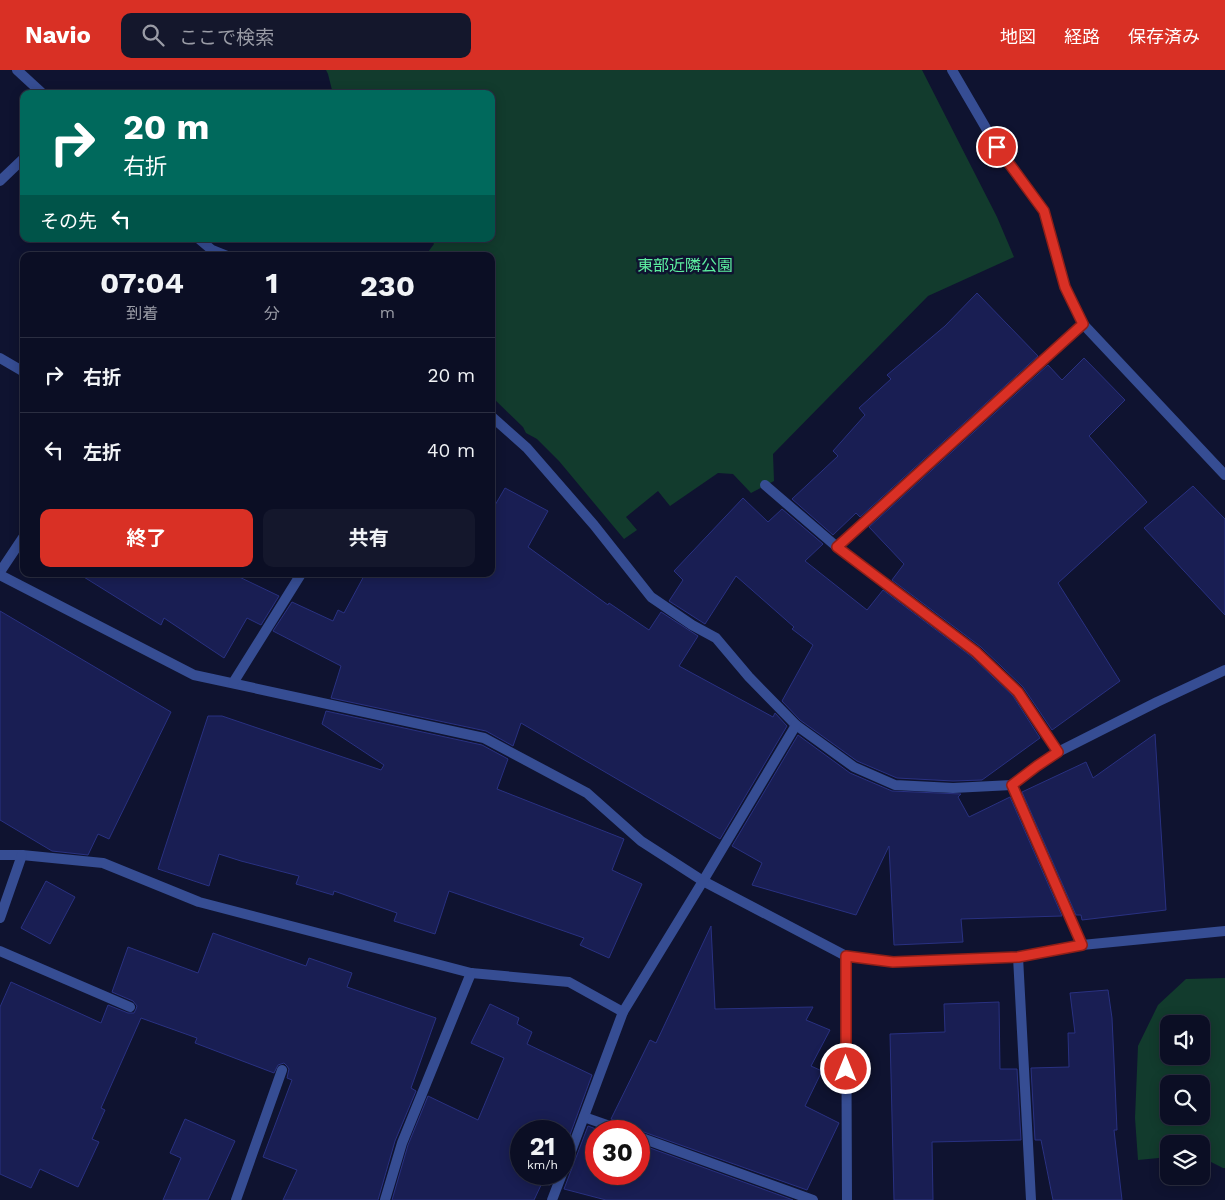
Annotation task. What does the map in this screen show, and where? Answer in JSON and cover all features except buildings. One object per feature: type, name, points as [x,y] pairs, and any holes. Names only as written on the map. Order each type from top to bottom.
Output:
[{"type":"street","points":[[16,70],[38,90]]},
{"type":"street","points":[[952,70],[997,147],[1044,211],[1065,287],[1083,324],[1225,475]]},
{"type":"street","points":[[0,181],[20,162]]},
{"type":"street","points":[[201,242],[209,252]]},
{"type":"street","points":[[837,547],[1083,324]]},
{"type":"street","points":[[0,358],[20,370]]},
{"type":"street","points":[[495,420],[527,448],[594,525],[651,597],[692,625],[716,638],[749,677],[796,725],[854,767],[895,785],[953,788],[1012,785],[1058,752],[1225,670]]},
{"type":"street","points":[[765,485],[837,547],[976,652],[1018,692],[1058,752]]},
{"type":"street","points":[[20,542],[0,574],[194,675],[484,738],[587,793],[641,842],[703,881],[846,956],[893,962],[1018,957],[1082,945],[1225,931]]},
{"type":"street","points":[[233,683],[299,577]]},
{"type":"street","points":[[575,1141],[623,1012],[796,725]]},
{"type":"street","points":[[1012,785],[1082,945]]},
{"type":"street","points":[[0,855],[22,855],[103,863],[199,902],[471,973],[568,982],[623,1012]]},
{"type":"street","points":[[0,918],[22,855]]},
{"type":"street","points":[[0,951],[130,1006]]},
{"type":"street","points":[[846,956],[847,1200]]},
{"type":"street","points":[[1018,957],[1030,1200]]},
{"type":"street","points":[[385,1200],[402,1143],[471,973]]},
{"type":"street","points":[[236,1200],[282,1070]]},
{"type":"street","points":[[584,1117],[593,1120]]},
{"type":"street","points":[[650,1140],[813,1200]]},
{"type":"street","points":[[552,1200],[558,1185]]},
{"type":"green space","name":"東部近隣公園","points":[[326,70],[922,70],[997,217],[1014,257],[928,296],[773,454],[774,481],[751,493],[733,474],[718,473],[670,506],[658,491],[626,517],[637,530],[624,539],[559,461],[537,439],[526,433],[523,427],[495,400],[495,252],[428,252],[434,244],[433,242],[495,242],[495,90],[332,90]]},
{"type":"green space","points":[[1225,978],[1225,1168],[1210,1162],[1210,1135],[1160,1135],[1160,1158],[1138,1160],[1135,1118],[1138,1046],[1158,1005],[1186,979]]},
{"type":"route","points":[[846,1069],[846,956],[893,962],[1018,957],[1082,945],[1012,785],[1058,752],[1018,692],[976,652],[837,547],[1083,324],[1065,287],[1044,211],[997,147]]}]
